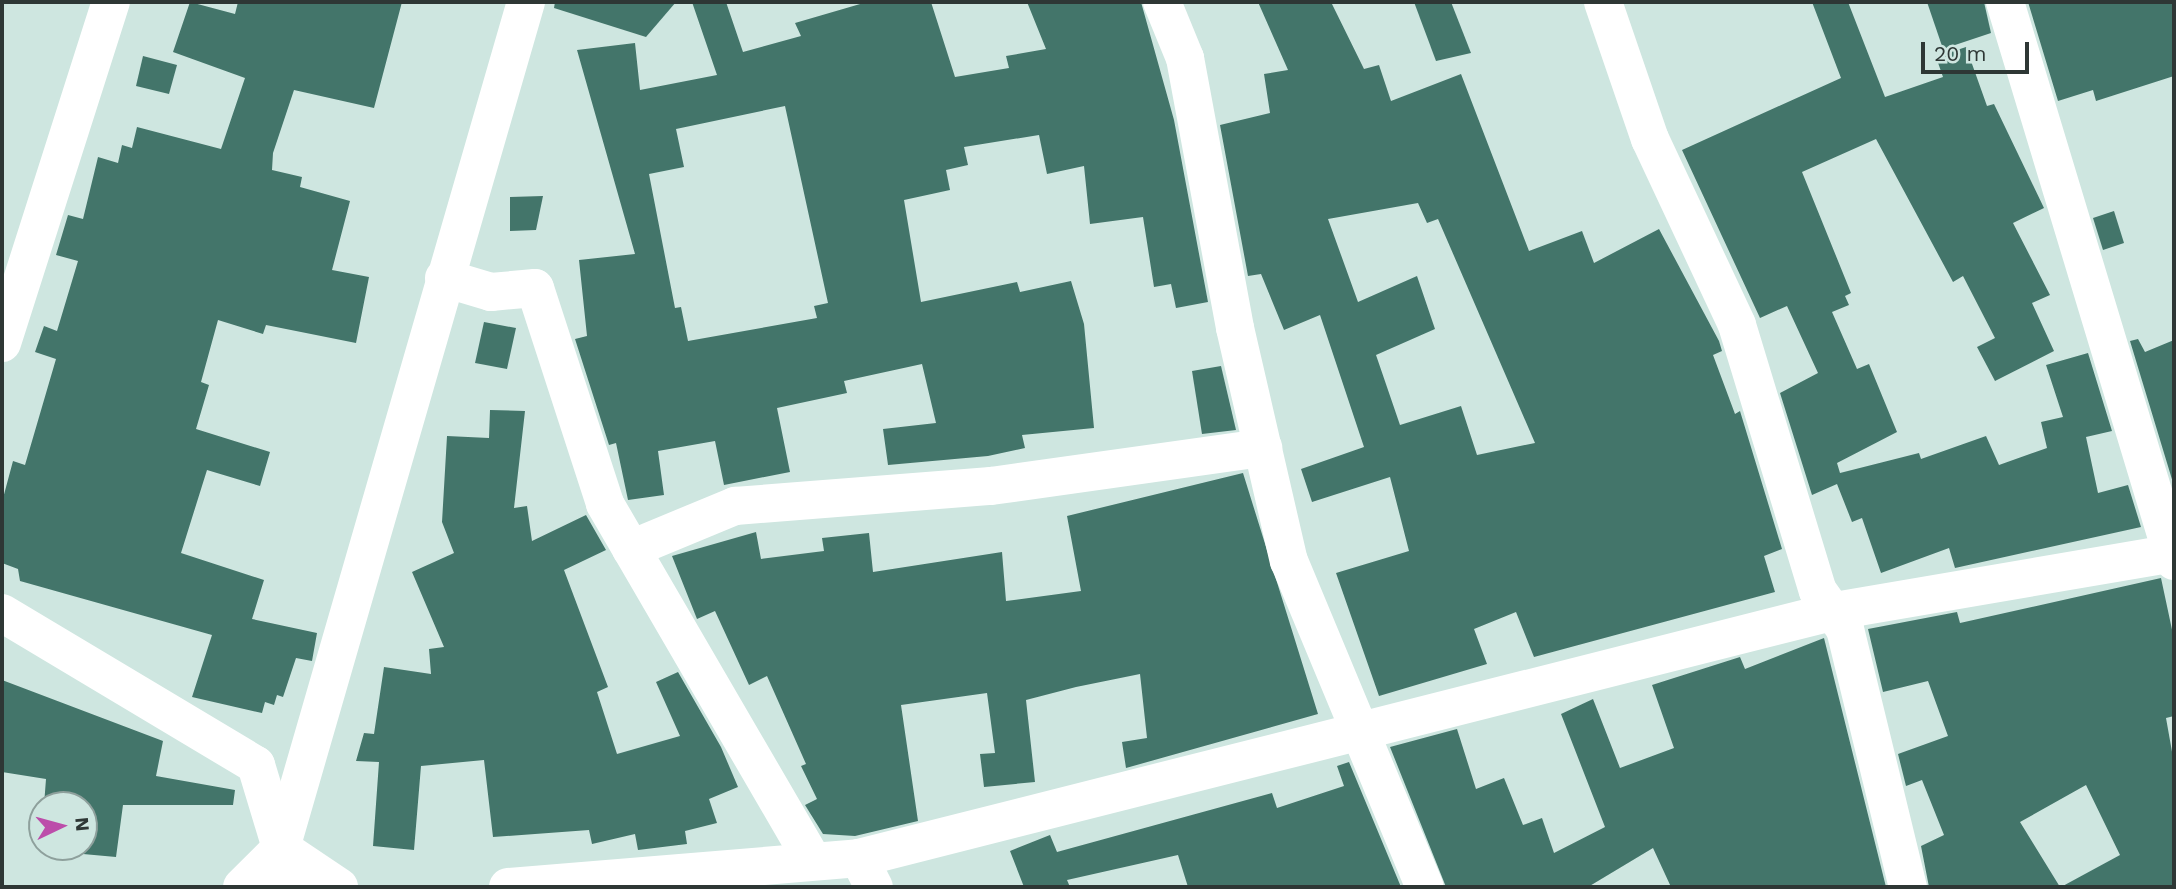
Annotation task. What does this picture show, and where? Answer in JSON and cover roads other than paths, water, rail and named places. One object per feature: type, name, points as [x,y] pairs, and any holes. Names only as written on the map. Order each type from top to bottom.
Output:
[{"type":"street","points":[[2,343],[111,2]]},
{"type":"street","points":[[242,887],[281,848],[383,511],[444,278],[526,2]]},
{"type":"street","points":[[1163,2],[1185,58],[1263,448],[1289,561],[1425,887]]},
{"type":"street","points":[[1603,2],[1650,139],[1737,325],[1818,591],[1835,611],[1845,629],[1908,887]]},
{"type":"street","points":[[508,887],[811,858],[867,872],[1360,727],[1835,611],[2173,556],[2005,2]]},
{"type":"street","points":[[444,278],[491,292],[535,288],[606,504],[811,858]]},
{"type":"street","points":[[631,549],[736,506],[991,486],[1263,448]]},
{"type":"street","points":[[2,613],[256,765],[281,848],[289,887]]},
{"type":"street","points":[[281,848],[339,887]]}]
